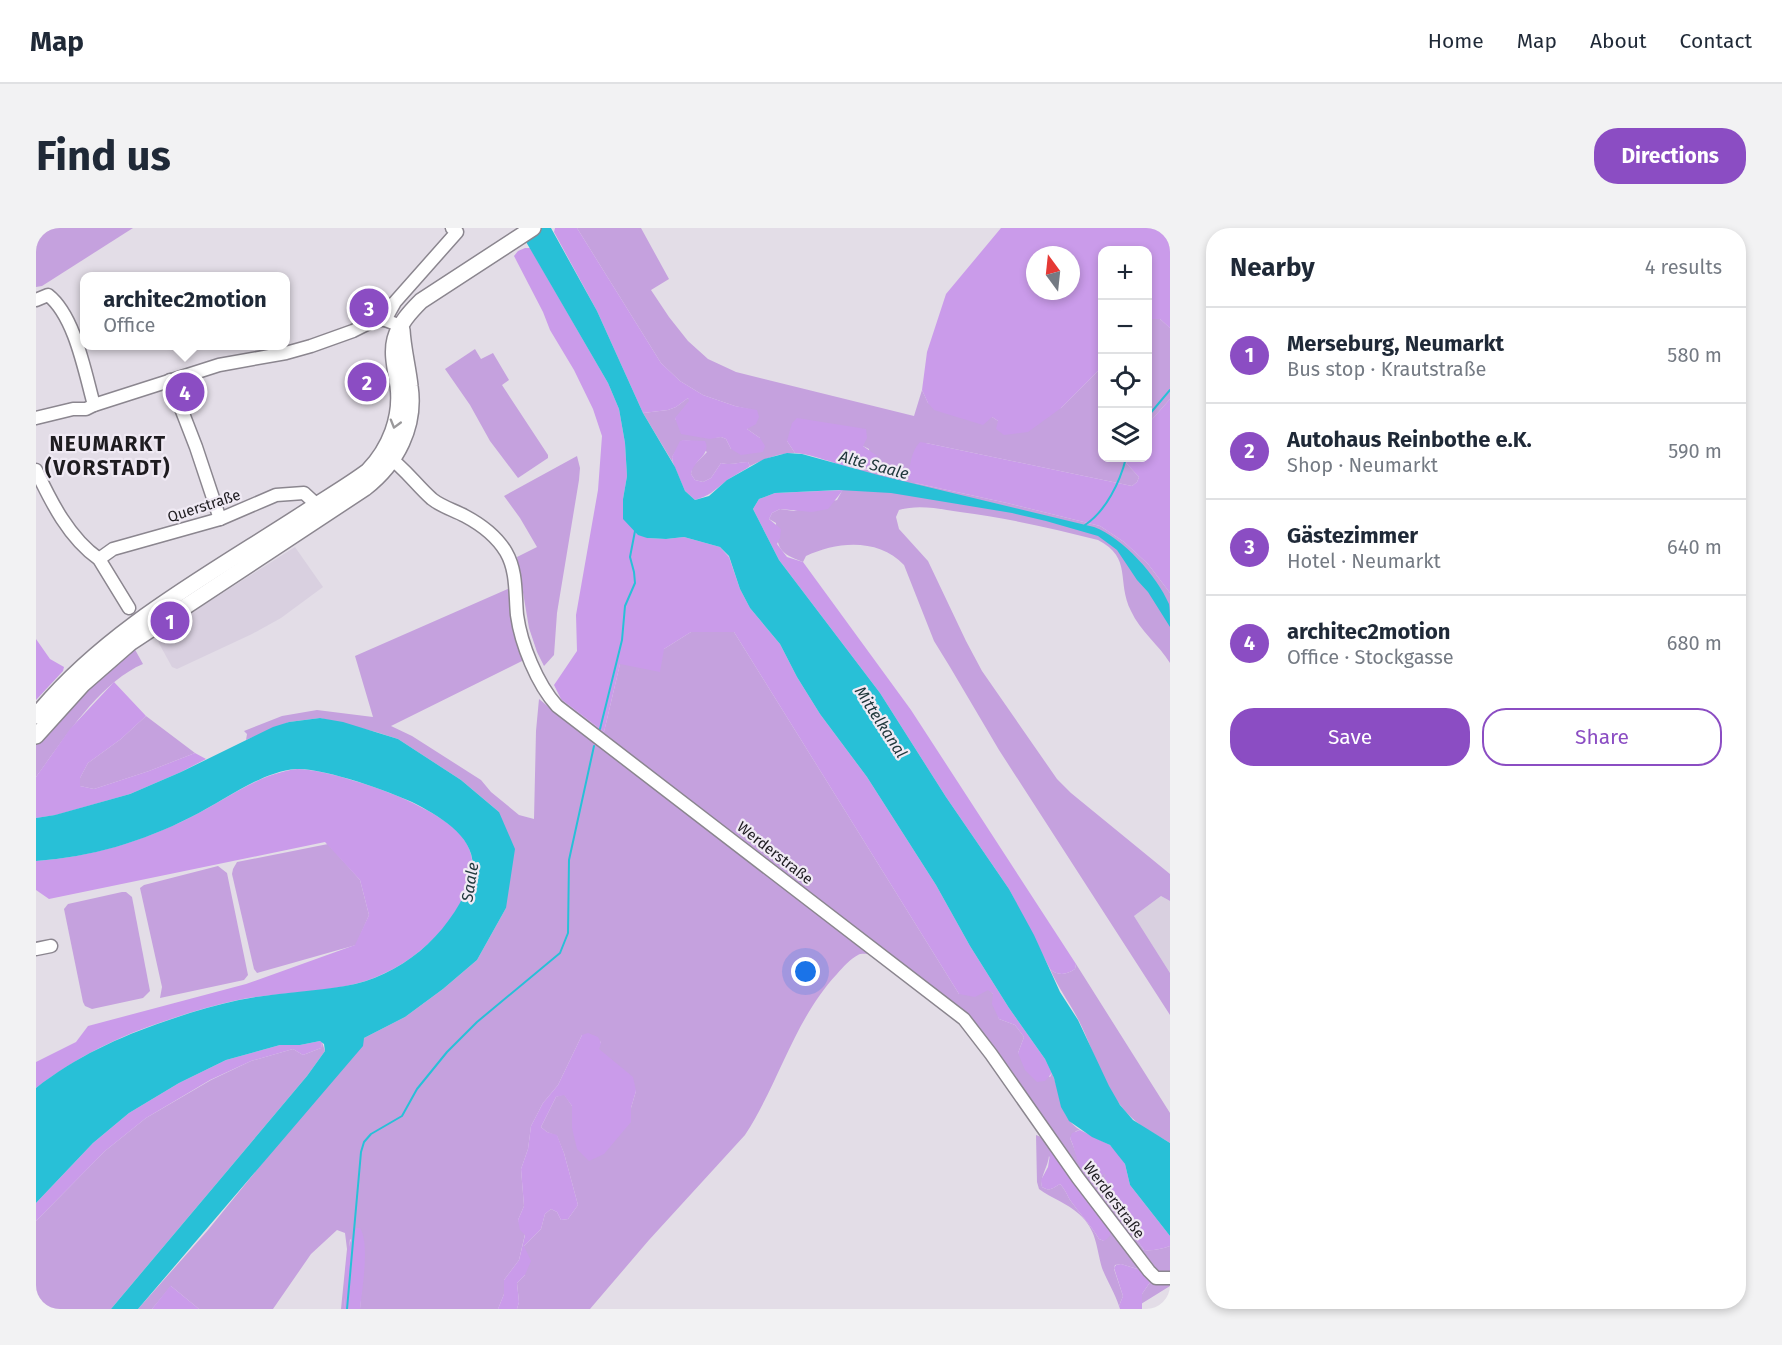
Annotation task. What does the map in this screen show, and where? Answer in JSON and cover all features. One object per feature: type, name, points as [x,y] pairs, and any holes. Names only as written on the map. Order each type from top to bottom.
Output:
[{"type":"main road","points":[[36,736],[83,684],[130,643],[210,588],[365,488],[379,476],[388,456],[406,430],[411,402],[401,326],[406,317],[421,301],[533,228]]},
{"type":"main road","points":[[36,716],[71,679],[117,638],[388,456]]},
{"type":"street","points":[[385,320],[395,302],[457,232],[452,228]]},
{"type":"street","points":[[36,300],[48,296],[60,308],[73,335],[94,405]]},
{"type":"street","points":[[36,418],[73,409],[86,409],[227,363],[286,353],[353,331],[375,320],[385,320],[401,326]]},
{"type":"street","points":[[170,380],[196,447],[219,519]]},
{"type":"street","name":"Werderstraße","points":[[388,456],[432,498],[476,523],[497,540],[506,552],[512,564],[515,581],[519,628],[544,690],[552,700],[964,1019],[1078,1178],[1149,1271],[1156,1278],[1170,1278]]},
{"type":"street","points":[[36,470],[66,524],[99,559],[129,608]]},
{"type":"street","name":"Querstraße","points":[[99,559],[113,549],[219,519],[276,495],[304,493],[317,505]]},
{"type":"street","points":[[36,949],[51,946]]},
{"type":"shaded area","points":[[36,228],[133,228],[42,286],[36,287]]},
{"type":"shaded area","points":[[555,228],[577,228],[661,363],[680,381],[703,395],[735,406],[757,410],[759,417],[756,424],[747,429],[760,438],[765,446],[763,452],[741,455],[731,449],[726,439],[721,437],[710,439],[681,434],[675,418],[689,401],[688,398],[668,410],[643,413],[597,311],[554,232]]},
{"type":"shaded area","points":[[577,228],[641,228],[669,279],[651,290],[688,341],[708,359],[736,372],[914,416],[922,390],[928,403],[992,417],[998,421],[1061,408],[1098,371],[1098,462],[1126,462],[1139,477],[1132,486],[926,443],[915,483],[1100,526],[1124,542],[1148,564],[1170,593],[1170,663],[1139,625],[1131,611],[1124,590],[1120,562],[1116,554],[1098,540],[1012,520],[937,508],[907,508],[899,510],[896,517],[899,529],[928,561],[982,671],[1057,779],[1170,874],[1170,901],[1161,896],[1134,916],[1170,973],[1170,1015],[999,750],[934,641],[904,565],[894,556],[870,546],[831,547],[806,556],[803,562],[789,556],[781,549],[777,539],[776,523],[769,519],[772,513],[780,509],[794,511],[837,500],[854,469],[870,470],[869,449],[863,446],[787,441],[795,453],[772,457],[750,466],[748,462],[721,463],[711,478],[703,482],[695,480],[691,474],[692,467],[707,452],[691,441],[683,440],[672,457],[673,463],[643,413],[668,410],[688,398],[690,401],[675,419],[710,438],[726,439],[731,449],[760,438],[747,429],[757,411],[703,395],[680,381],[661,363]]},
{"type":"shaded area","points":[[1001,228],[1170,228],[1170,328],[1160,319],[1152,319],[1152,246],[1098,246],[1098,371],[1061,408],[1028,432],[1004,435],[996,429],[998,421],[992,417],[983,425],[934,410],[922,390],[927,352],[946,294]]},
{"type":"shaded area","points":[[525,248],[530,248],[608,383],[619,409],[625,443],[627,476],[623,499],[647,538],[684,537],[720,547],[729,557],[740,589],[750,608],[780,644],[820,714],[867,777],[936,885],[970,946],[1009,1008],[1045,1059],[1052,1073],[1045,1081],[1037,1082],[1025,1070],[1018,1053],[1024,1037],[1015,1025],[999,1019],[992,1004],[993,994],[988,990],[975,997],[959,994],[734,632],[691,632],[664,649],[660,672],[620,664],[604,732],[561,699],[554,685],[577,651],[576,615],[598,490],[602,436],[593,409],[574,370],[550,330],[514,256]]},
{"type":"shaded area","points":[[1152,319],[1160,319],[1170,328],[1170,399],[1152,419]]},
{"type":"shaded area","points":[[475,349],[481,359],[493,353],[509,380],[502,385],[548,455],[548,458],[518,478],[490,441],[470,405],[445,369]]},
{"type":"shaded area","points":[[1170,399],[1170,593],[1148,564],[1124,542],[1100,526],[915,483],[909,479],[910,465],[920,442],[1132,486],[1139,477],[1126,463],[1152,462],[1152,419]]},
{"type":"shaded area","points":[[797,418],[866,429],[867,438],[863,446],[877,456],[877,466],[848,467],[795,453],[787,441],[792,423]]},
{"type":"shaded area","points":[[680,441],[705,441],[706,450],[692,469],[691,474],[695,480],[703,482],[711,478],[721,463],[748,462],[750,466],[711,493],[695,500],[685,491],[673,463],[672,457]]},
{"type":"shaded area","points":[[577,456],[580,468],[579,480],[557,613],[554,655],[544,666],[529,628],[517,557],[537,547],[504,496]]},
{"type":"shaded area","points":[[843,490],[828,509],[812,512],[780,509],[772,513],[769,519],[781,529],[777,544],[787,557],[803,562],[911,710],[1076,964],[1072,971],[1059,974],[1050,969],[1009,889],[946,797],[880,693],[779,560],[753,509],[759,499],[775,493]]},
{"type":"shaded area","points":[[295,547],[323,587],[281,618],[252,634],[177,669],[172,667],[155,636]]},
{"type":"shaded area","points":[[510,588],[526,659],[391,726],[412,736],[481,780],[491,792],[519,815],[534,819],[539,699],[550,708],[561,699],[604,732],[620,664],[664,649],[691,632],[734,632],[959,994],[989,989],[993,994],[999,1019],[1015,1025],[1024,1037],[1018,1053],[1050,1077],[1052,1073],[1064,1111],[1080,1130],[1070,1138],[1090,1176],[1105,1173],[1105,1185],[1112,1205],[1144,1250],[1157,1250],[1170,1246],[1170,1286],[1141,1304],[1142,1294],[1151,1281],[1144,1271],[1121,1264],[1115,1265],[1114,1269],[1123,1296],[1119,1306],[1102,1268],[1095,1239],[1085,1220],[1074,1210],[1039,1189],[1036,1135],[1041,1137],[1044,1134],[964,1027],[872,955],[860,954],[844,966],[809,1011],[745,1135],[649,1240],[590,1309],[517,1309],[519,1302],[517,1283],[525,1275],[524,1246],[541,1229],[545,1214],[551,1209],[557,1212],[561,1220],[568,1219],[578,1205],[557,1136],[541,1127],[556,1097],[564,1094],[572,1106],[572,1128],[631,1122],[631,1108],[636,1091],[598,1049],[601,1042],[582,1035],[558,1085],[543,1103],[531,1126],[528,1149],[521,1169],[524,1206],[518,1220],[525,1234],[519,1260],[504,1280],[504,1294],[498,1309],[360,1309],[364,1254],[350,1239],[344,1309],[341,1309],[347,1249],[345,1233],[337,1230],[311,1254],[273,1309],[199,1309],[171,1286],[152,1309],[138,1309],[208,1230],[364,1038],[405,1017],[477,960],[506,908],[499,812],[461,780],[398,739],[320,718],[289,722],[246,740],[247,734],[244,731],[282,716],[317,710],[373,717],[355,656]],"holes":[[[1049,1156],[1104,1241],[1099,1239],[1060,1184],[1049,1189],[1042,1187]]]},
{"type":"shaded area","points":[[36,639],[50,659],[64,667],[63,671],[36,700]]},
{"type":"shaded area","points":[[133,646],[143,664],[112,684],[97,698],[70,730],[36,777],[36,743],[41,736],[77,696]]},
{"type":"shaded area","points":[[114,682],[146,716],[121,739],[88,763],[80,778],[80,786],[94,789],[195,753],[206,759],[130,794],[56,815],[36,818],[36,777],[70,729]]},
{"type":"shaded area","points":[[146,716],[195,753],[94,789],[80,786],[80,778],[88,763],[121,739]]},
{"type":"shaded area","points":[[297,769],[339,776],[388,792],[438,817],[460,834],[472,857],[472,871],[468,887],[459,905],[435,938],[403,963],[366,981],[346,986],[238,1000],[177,1017],[133,1033],[67,1066],[36,1088],[36,1062],[76,1042],[88,1026],[246,984],[355,945],[369,915],[360,880],[325,842],[49,899],[36,890],[36,861],[76,856],[134,841],[171,827],[254,782]]},
{"type":"shaded area","points":[[328,844],[360,880],[369,915],[356,945],[257,973],[254,969],[232,874],[233,869],[237,862]]},
{"type":"shaded area","points":[[218,866],[227,873],[248,975],[244,980],[160,998],[162,987],[140,888],[144,885]]},
{"type":"shaded area","points":[[122,892],[132,897],[150,991],[143,998],[92,1009],[85,1006],[83,1002],[64,909],[68,904]]},
{"type":"shaded area","points":[[1161,896],[1170,901],[1170,973],[1134,916]]},
{"type":"shaded area","points":[[1076,964],[1170,1113],[1170,1143],[1132,1118],[1115,1097],[1101,1072],[1079,1021],[1050,969],[1059,974],[1069,973],[1075,969]]},
{"type":"shaded area","points":[[588,1033],[598,1037],[601,1043],[599,1049],[633,1077],[636,1091],[631,1108],[631,1122],[604,1154],[589,1161],[577,1149],[572,1128],[572,1106],[564,1095],[556,1097],[541,1127],[557,1135],[578,1205],[568,1219],[561,1220],[557,1212],[551,1209],[545,1214],[541,1229],[524,1246],[531,1261],[525,1275],[517,1283],[519,1302],[517,1309],[498,1309],[504,1294],[504,1280],[519,1260],[525,1235],[520,1230],[518,1220],[524,1206],[521,1169],[528,1149],[531,1126],[543,1103],[558,1085],[582,1035]]},
{"type":"shaded area","points":[[322,1042],[325,1051],[307,1076],[111,1309],[36,1309],[36,1221],[105,1151],[146,1118],[211,1080],[251,1061],[293,1049],[303,1055],[321,1048]]},
{"type":"shaded area","points":[[322,1042],[321,1048],[303,1055],[293,1049],[251,1061],[210,1080],[146,1118],[105,1151],[36,1221],[36,1203],[93,1143],[129,1113],[179,1083],[226,1060],[280,1045],[300,1045]]},
{"type":"shaded area","points":[[1080,1130],[1110,1145],[1118,1154],[1125,1164],[1130,1185],[1170,1236],[1170,1246],[1144,1250],[1112,1206],[1105,1185],[1105,1174],[1089,1176],[1080,1167],[1070,1138],[1072,1133]]},
{"type":"shaded area","points":[[1051,1148],[1111,1228],[1110,1236],[1104,1241],[1099,1239],[1060,1184],[1049,1189],[1042,1187],[1041,1180],[1048,1167]]},
{"type":"shaded area","points":[[356,1228],[360,1228],[364,1244],[360,1309],[344,1309],[347,1257]]},
{"type":"shaded area","points":[[1121,1264],[1144,1271],[1151,1281],[1142,1294],[1142,1309],[1120,1309],[1123,1296],[1114,1268]]},
{"type":"shaded area","points":[[171,1286],[199,1309],[152,1309]]},
{"type":"water","name":"Mittelkanal","points":[[518,228],[551,228],[597,311],[643,413],[675,467],[685,491],[695,500],[709,496],[727,480],[764,459],[787,453],[802,454],[878,475],[1094,527],[1116,540],[1138,559],[1164,593],[1169,604],[1170,627],[1117,550],[1098,536],[1012,513],[891,493],[839,490],[775,493],[759,499],[753,509],[779,560],[880,693],[946,797],[1009,889],[1120,1105],[1133,1120],[1170,1143],[1170,1236],[1130,1185],[1125,1164],[1110,1145],[1092,1137],[1069,1121],[1061,1107],[1054,1078],[1045,1059],[1009,1008],[970,946],[936,885],[867,777],[820,714],[780,644],[750,608],[740,589],[729,556],[720,547],[684,537],[666,539],[638,535],[623,519],[623,499],[627,476],[625,443],[619,409],[608,383]]},
{"type":"water","name":"Saale","points":[[320,718],[343,722],[398,739],[461,780],[499,812],[515,849],[506,908],[477,960],[405,1017],[364,1038],[363,1046],[138,1309],[111,1309],[307,1076],[325,1051],[324,1044],[320,1041],[300,1045],[280,1045],[226,1060],[179,1083],[129,1113],[93,1143],[36,1203],[36,1088],[66,1067],[98,1049],[131,1034],[184,1015],[239,1000],[345,986],[385,974],[420,951],[448,921],[469,884],[473,869],[472,856],[467,844],[448,824],[412,802],[355,781],[307,769],[283,771],[269,776],[154,834],[116,847],[77,856],[36,861],[36,818],[130,794],[273,727],[289,722]]},
{"type":"waterway","name":"Alte Saale","points":[[1152,411],[1170,390]]},
{"type":"waterway","name":"Alte Saale","points":[[1085,525],[1106,504],[1125,462]]},
{"type":"waterway","points":[[600,729],[622,640],[625,606],[635,583],[630,557],[635,531]]},
{"type":"waterway","points":[[347,1309],[361,1152],[364,1142],[371,1134],[402,1116],[417,1089],[447,1052],[477,1022],[560,953],[568,933],[569,860],[594,746]]},
{"type":"place","name":"Gästezimmer","points":[[369,308]]},
{"type":"place","name":"Autohaus Reinbothe e.K.","points":[[367,382]]},
{"type":"place","name":"architec2motion","points":[[185,392]]},
{"type":"place","name":"Merseburg, Neumarkt","points":[[170,621]]},
{"type":"district","name":"NEUMARKT (VORSTADT)","points":[[108,456]]}]
